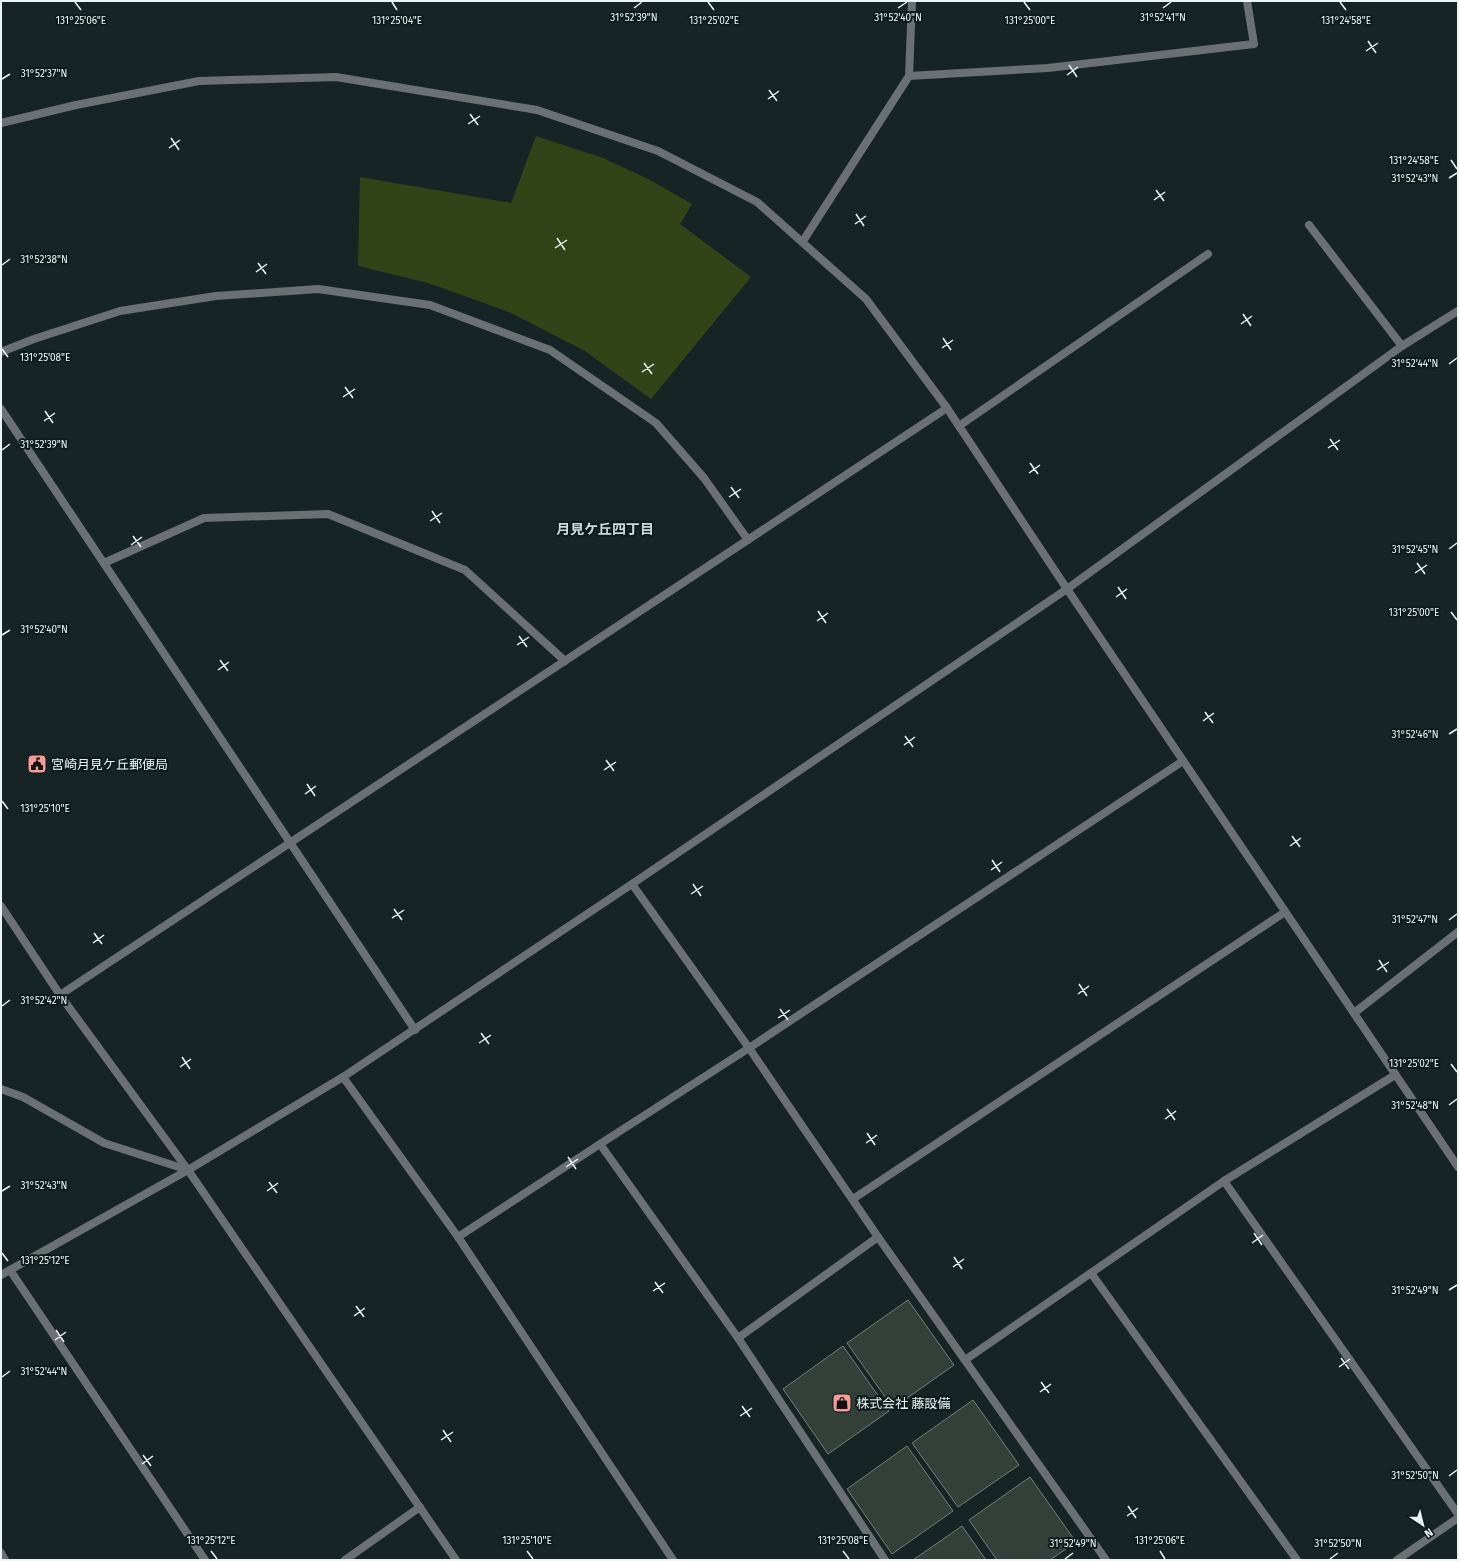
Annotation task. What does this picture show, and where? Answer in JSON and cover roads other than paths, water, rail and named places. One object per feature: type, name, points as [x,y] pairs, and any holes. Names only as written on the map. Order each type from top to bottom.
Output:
[{"type":"street","points":[[802,241],[909,76],[912,1]]},
{"type":"street","points":[[909,76],[1048,68],[1254,44],[1247,1]]},
{"type":"street","points":[[1,123],[76,105],[199,81],[336,77],[537,110],[658,151],[758,202],[866,299],[947,408],[1183,761],[1458,1167]]},
{"type":"street","points":[[1309,225],[1402,346]]},
{"type":"street","points":[[959,426],[1208,254]]},
{"type":"street","points":[[1,352],[34,339],[120,311],[216,296],[318,289],[430,305],[550,350],[656,423],[704,478],[748,540]]},
{"type":"street","points":[[1,1275],[188,1170],[343,1077],[415,1030],[1068,590],[1402,346],[1458,311]]},
{"type":"street","points":[[1,408],[415,1030]]},
{"type":"street","points":[[60,995],[947,408]]},
{"type":"street","points":[[104,563],[204,518],[328,514],[465,570],[565,661]]},
{"type":"street","points":[[458,1238],[749,1048],[1183,761]]},
{"type":"street","points":[[632,884],[749,1048],[878,1237],[1106,1560]]},
{"type":"street","points":[[1,906],[60,995],[188,1170],[456,1560]]},
{"type":"street","points":[[853,1199],[1285,912]]},
{"type":"street","points":[[1354,1013],[1457,935]]},
{"type":"street","points":[[966,1360],[1224,1181],[1395,1074]]},
{"type":"street","points":[[343,1077],[458,1238],[673,1560]]},
{"type":"street","points":[[1,1089],[23,1098],[104,1143],[188,1170]]},
{"type":"street","points":[[600,1144],[738,1338],[885,1560]]},
{"type":"street","points":[[1224,1181],[1458,1514]]},
{"type":"street","points":[[738,1338],[878,1237]]},
{"type":"street","points":[[10,1270],[205,1560]]},
{"type":"street","points":[[1091,1273],[1297,1560]]},
{"type":"street","points":[[345,1560],[420,1507]]},
{"type":"street","points":[[1397,1560],[1458,1518]]},
{"type":"street","points":[[1,1553],[5,1560]]},
{"type":"place","name":"宮崎月見ケ丘郵便局","points":[[37,764]]},
{"type":"place","name":"株式会社 藤設備","points":[[842,1403]]},
{"type":"district","name":"月見ケ丘四丁目","points":[[605,529]]}]
